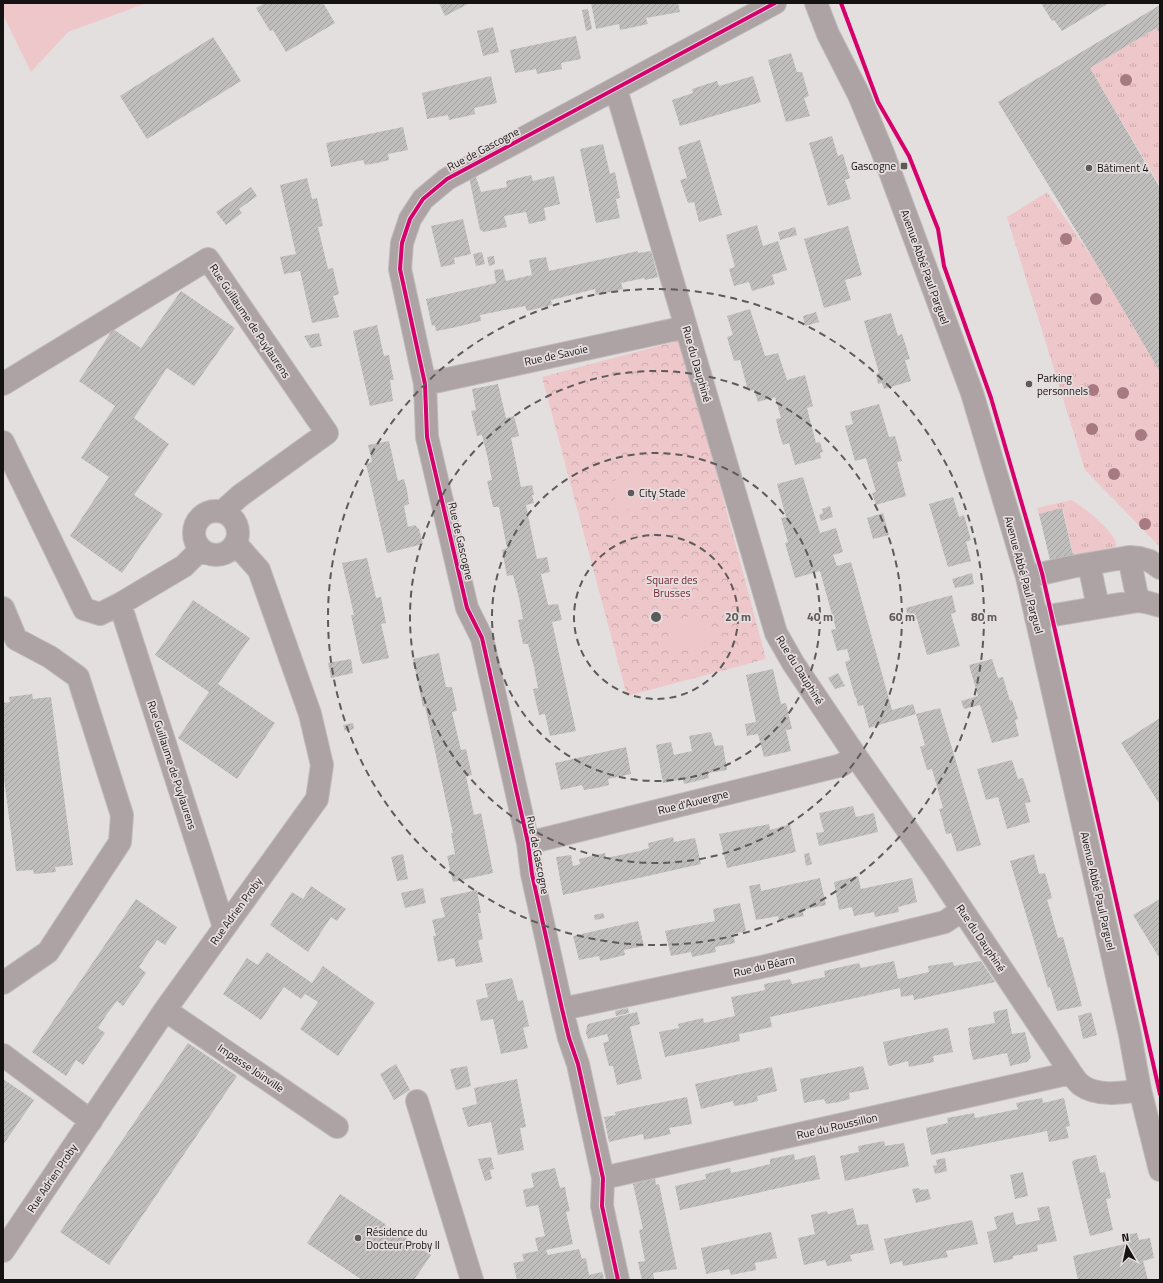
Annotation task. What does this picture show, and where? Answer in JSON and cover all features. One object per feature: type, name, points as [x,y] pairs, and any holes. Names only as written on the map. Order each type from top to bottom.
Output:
[{"type":"street","name":"Rue de Gascogne","points":[[618,1280],[602,1206],[603,1178],[578,1064],[569,1038],[562,1009],[532,874],[528,843],[482,638],[467,608],[427,437],[425,384],[400,269],[402,243],[413,214],[424,199],[447,178],[775,3]]},
{"type":"street","name":"Avenue Abbé Paul Parguel","points":[[816,3],[828,34],[859,95],[877,139],[970,386],[1027,577],[1130,1035],[1140,1090],[1160,1170]]},
{"type":"street","name":"Rue du Dauphiné","points":[[616,88],[776,633],[793,663],[962,910],[1070,1073],[1079,1084],[1091,1091],[1121,1092],[1140,1090]]},
{"type":"street","name":"Rue Guillaume de Puylaurens","points":[[3,384],[208,259],[327,433],[241,495],[222,512]]},
{"type":"street","name":"Rue de Savoie","points":[[425,384],[686,327]]},
{"type":"street","points":[[3,442],[84,609],[100,614],[120,604],[184,566],[200,549]]},
{"type":"street","points":[[215,510],[228,514],[234,519],[239,531],[236,544],[226,554],[219,556],[206,554],[196,544],[194,529],[196,522],[201,516],[215,510]]},
{"type":"street","name":"Rue Adrien Proby","points":[[3,1251],[165,1010],[224,926],[317,799],[322,765],[310,714],[259,570],[236,544]]},
{"type":"street","points":[[1027,577],[1129,557],[1150,561],[1160,568]]},
{"type":"street","points":[[1129,557],[1138,600]]},
{"type":"street","points":[[1089,564],[1098,607]]},
{"type":"street","points":[[1036,618],[1138,600],[1160,606]]},
{"type":"street","name":"Rue Guillaume de Puylaurens","points":[[120,604],[224,926]]},
{"type":"street","points":[[3,608],[10,640],[50,657],[78,678],[122,815],[120,842],[48,952],[3,982]]},
{"type":"street","name":"Rue d'Auvergne","points":[[528,843],[842,765],[855,755]]},
{"type":"street","name":"Rue du Béarn","points":[[562,1009],[766,966],[945,922],[962,910]]},
{"type":"street","name":"Impasse Joinville","points":[[165,1010],[337,1127]]},
{"type":"street","points":[[3,1055],[91,1121]]},
{"type":"street","name":"Rue du Roussillon","points":[[603,1178],[1070,1073]]},
{"type":"street","points":[[417,1101],[472,1280]]},
{"type":"green space","points":[[3,3],[147,3],[68,32],[31,72],[3,15]]},
{"type":"green space","points":[[1156,28],[1160,34],[1160,186],[1090,68]]},
{"type":"green space","points":[[1047,192],[1094,260],[1160,372],[1160,547],[1085,470],[1007,217]]},
{"type":"green space","name":"Square des Brusses","points":[[681,340],[766,659],[627,696],[542,377]]},
{"type":"green space","name":"City Stade","points":[[645,475],[650,506],[617,511],[612,481]]},
{"type":"green space","points":[[1071,500],[1076,502],[1105,526],[1115,539],[1116,545],[1111,551],[1051,565],[1050,560],[1073,554],[1063,509],[1039,514],[1037,508]]},
{"type":"green space","points":[[695,615],[725,638],[673,651],[667,622]]},
{"type":"building","points":[[265,3],[323,3],[335,23],[286,52],[273,30],[270,31],[256,8]]},
{"type":"building","points":[[439,3],[470,3],[445,16]]},
{"type":"building","points":[[591,3],[678,3],[680,12],[646,18],[648,24],[620,30],[619,24],[596,29]]},
{"type":"building","points":[[1041,3],[1109,3],[1062,31],[1054,20],[1052,21]]},
{"type":"building","points":[[1160,5],[1160,34],[1156,28],[1090,68],[1160,188],[1160,372],[998,102]]},
{"type":"building","points":[[588,9],[592,29],[586,31],[582,10]]},
{"type":"building","points":[[493,27],[499,52],[483,56],[477,31]]},
{"type":"building","points":[[576,36],[581,59],[561,63],[562,69],[537,74],[536,69],[515,73],[510,50]]},
{"type":"building","points":[[213,37],[241,81],[147,139],[120,96]]},
{"type":"building","points":[[791,53],[797,72],[802,72],[809,96],[804,98],[810,116],[786,122],[768,60]]},
{"type":"building","points":[[491,76],[497,103],[474,108],[475,114],[463,117],[449,120],[448,115],[427,119],[422,93]]},
{"type":"building","points":[[753,76],[761,102],[680,126],[672,100],[693,93],[692,89],[717,81],[719,86]]},
{"type":"building","points":[[403,127],[408,150],[388,154],[389,160],[377,163],[365,165],[363,160],[331,167],[326,143]]},
{"type":"building","points":[[832,136],[838,156],[843,154],[850,178],[845,180],[851,199],[828,206],[809,143]]},
{"type":"building","points":[[700,140],[722,215],[699,222],[694,202],[688,203],[680,180],[687,178],[678,147]]},
{"type":"building","points":[[603,144],[610,174],[615,172],[620,198],[616,199],[620,218],[596,223],[580,149]]},
{"type":"building","points":[[475,174],[481,192],[507,187],[506,181],[531,175],[533,181],[554,176],[560,204],[544,208],[546,220],[529,224],[526,212],[504,216],[507,227],[484,232],[480,230],[469,177]]},
{"type":"building","points":[[307,178],[312,199],[317,198],[323,226],[318,227],[328,269],[333,268],[339,294],[333,296],[339,317],[312,323],[300,271],[284,274],[280,257],[296,254],[280,185]]},
{"type":"building","points":[[251,187],[257,196],[239,209],[242,213],[226,225],[216,212]]},
{"type":"building","points":[[463,219],[471,254],[454,258],[455,264],[441,267],[431,226]]},
{"type":"building","points":[[757,225],[763,246],[778,241],[787,270],[772,275],[775,284],[752,291],[749,282],[734,286],[729,269],[735,267],[726,235]]},
{"type":"building","points":[[848,226],[862,275],[845,280],[851,300],[824,308],[804,239]]},
{"type":"building","points":[[795,227],[797,235],[780,240],[778,232]]},
{"type":"building","points":[[638,251],[638,253],[651,251],[658,277],[645,280],[644,278],[621,283],[623,289],[610,292],[596,295],[595,289],[551,300],[552,305],[527,311],[525,306],[480,315],[481,321],[452,328],[436,331],[435,325],[432,326],[426,299],[496,283],[494,270],[503,269],[506,281],[532,275],[529,260],[546,257],[549,271]]},
{"type":"building","points":[[482,252],[485,264],[476,266],[473,254]]},
{"type":"building","points":[[494,256],[495,264],[489,266],[487,257]]},
{"type":"building","points":[[181,291],[235,328],[194,386],[167,368],[134,418],[169,444],[134,495],[163,514],[122,573],[70,536],[109,477],[81,458],[115,406],[79,381],[113,329],[141,348]]},
{"type":"building","points":[[750,309],[765,356],[778,353],[787,380],[805,375],[813,406],[807,408],[816,443],[820,442],[823,452],[820,453],[821,458],[795,465],[789,443],[783,445],[779,433],[776,419],[781,418],[775,397],[758,402],[754,390],[748,391],[740,360],[734,361],[727,337],[733,335],[727,316]]},
{"type":"building","points":[[816,312],[819,322],[805,326],[803,316]]},
{"type":"building","points":[[891,313],[898,336],[902,334],[910,359],[905,360],[911,381],[884,389],[882,383],[878,384],[876,374],[879,373],[864,321]]},
{"type":"building","points":[[377,325],[384,356],[389,355],[394,380],[390,380],[393,401],[370,406],[353,331]]},
{"type":"building","points":[[319,333],[322,346],[311,348],[304,336]]},
{"type":"building","points":[[498,384],[506,418],[514,416],[519,436],[511,438],[521,487],[532,485],[534,503],[526,505],[537,559],[547,557],[550,572],[541,574],[548,605],[558,604],[562,620],[552,622],[576,731],[550,736],[545,714],[539,715],[533,689],[538,688],[534,667],[528,644],[523,644],[518,620],[523,619],[519,598],[513,575],[507,576],[502,550],[507,548],[499,507],[493,507],[487,481],[492,480],[488,459],[482,435],[477,436],[471,411],[476,410],[472,389]]},
{"type":"building","points":[[879,404],[889,437],[895,436],[902,461],[897,462],[906,496],[876,505],[872,493],[876,492],[866,458],[855,461],[845,426],[853,424],[850,412]]},
{"type":"building","points":[[389,441],[398,481],[404,479],[407,490],[409,504],[404,506],[408,527],[415,525],[419,529],[423,544],[387,553],[366,464],[372,462],[368,445]]},
{"type":"building","points":[[803,477],[820,533],[836,528],[843,552],[833,555],[837,566],[851,562],[892,710],[913,704],[916,714],[869,728],[863,705],[858,706],[845,662],[850,660],[847,649],[837,651],[831,630],[836,629],[820,571],[795,578],[785,543],[788,542],[781,518],[786,517],[777,484]]},
{"type":"building","points":[[953,497],[959,517],[964,515],[971,540],[966,542],[971,561],[948,567],[929,504]]},
{"type":"building","points":[[830,506],[833,517],[821,521],[819,515],[823,513],[822,509]]},
{"type":"building","points":[[1062,508],[1073,555],[1050,560],[1039,514]]},
{"type":"building","points":[[883,513],[889,535],[873,539],[867,518]]},
{"type":"building","points":[[367,558],[376,598],[381,597],[386,623],[381,624],[389,658],[363,664],[361,662],[351,615],[354,615],[342,563]]},
{"type":"building","points":[[972,573],[974,584],[955,588],[952,579]]},
{"type":"building","points":[[952,595],[956,612],[951,614],[960,646],[927,655],[917,619],[909,621],[906,608]]},
{"type":"building","points":[[193,600],[250,638],[218,684],[275,723],[237,779],[178,738],[209,692],[155,655]]},
{"type":"building","points":[[439,653],[446,687],[452,687],[457,711],[452,712],[461,750],[466,749],[472,775],[466,776],[474,815],[481,813],[493,873],[453,882],[447,856],[455,854],[451,833],[453,833],[413,659]]},
{"type":"building","points":[[351,659],[353,673],[331,678],[328,663]]},
{"type":"building","points":[[992,659],[998,678],[1003,677],[1010,701],[1012,700],[1018,719],[1015,720],[1019,736],[992,743],[980,705],[964,709],[961,701],[978,696],[969,665]]},
{"type":"building","points":[[773,669],[781,704],[786,703],[792,729],[786,730],[791,751],[764,757],[758,734],[747,736],[745,724],[756,722],[746,675]]},
{"type":"building","points":[[838,673],[845,686],[835,689],[828,678]]},
{"type":"building","points":[[32,694],[33,699],[51,697],[73,865],[55,867],[56,872],[34,874],[33,870],[16,871],[3,771],[3,703],[10,702],[9,697]]},
{"type":"building","points":[[940,708],[981,845],[957,852],[951,833],[946,834],[939,809],[943,808],[932,769],[927,770],[920,747],[925,745],[916,714]]},
{"type":"building","points":[[1160,718],[1160,805],[1121,743]]},
{"type":"building","points":[[353,723],[354,729],[345,731],[343,725]]},
{"type":"building","points":[[711,732],[715,746],[723,745],[727,770],[708,773],[709,778],[684,784],[683,779],[663,783],[656,745],[671,742],[674,755],[692,751],[689,736]]},
{"type":"building","points":[[626,747],[631,774],[608,779],[609,785],[597,788],[584,790],[582,785],[561,790],[555,763]]},
{"type":"building","points":[[1012,760],[1018,779],[1023,778],[1031,802],[1025,803],[1030,822],[1007,829],[998,797],[986,800],[977,769]]},
{"type":"building","points":[[853,806],[856,817],[874,813],[878,832],[819,846],[816,833],[824,832],[819,813]]},
{"type":"building","points":[[769,824],[770,830],[790,824],[796,852],[727,868],[719,834]]},
{"type":"building","points":[[673,837],[674,842],[695,838],[701,864],[563,895],[556,857],[571,855],[573,866],[580,864],[579,859],[605,853],[606,858],[640,851],[649,848],[648,843]]},
{"type":"building","points":[[809,853],[812,864],[806,866],[804,854]]},
{"type":"building","points":[[403,854],[408,879],[397,881],[391,857]]},
{"type":"building","points":[[1034,854],[1039,874],[1045,873],[1052,898],[1047,900],[1058,938],[1063,937],[1082,1006],[1057,1011],[1050,987],[1048,988],[1010,861]]},
{"type":"building","points":[[858,876],[861,889],[912,878],[917,902],[898,907],[899,912],[875,917],[874,912],[854,916],[852,907],[839,910],[834,882]]},
{"type":"building","points":[[820,878],[826,905],[802,910],[804,916],[779,921],[778,916],[756,920],[749,886],[760,884],[761,891]]},
{"type":"building","points":[[311,886],[346,909],[337,921],[331,917],[308,952],[270,925],[292,892],[303,899]]},
{"type":"building","points":[[423,888],[426,903],[405,908],[401,893]]},
{"type":"building","points":[[477,890],[481,913],[478,913],[483,939],[478,941],[483,962],[456,967],[454,958],[438,962],[433,936],[436,936],[432,920],[445,917],[440,898]]},
{"type":"building","points":[[136,899],[177,927],[165,945],[157,940],[139,967],[146,973],[123,1006],[117,1001],[107,1014],[98,1028],[105,1033],[83,1065],[76,1060],[66,1076],[32,1052]]},
{"type":"building","points":[[1160,899],[1160,959],[1133,915]]},
{"type":"building","points":[[740,903],[746,931],[733,934],[735,943],[715,947],[716,952],[692,957],[691,952],[671,956],[665,931],[715,921],[713,909]]},
{"type":"building","points":[[603,913],[605,918],[595,920],[594,915]]},
{"type":"building","points":[[638,921],[644,946],[624,950],[625,955],[600,961],[599,956],[579,960],[573,936]]},
{"type":"building","points":[[267,952],[312,983],[323,966],[375,1003],[338,1056],[300,1029],[318,1002],[305,994],[301,999],[284,987],[261,1020],[223,994],[247,958],[258,965]]},
{"type":"building","points":[[894,961],[898,979],[929,972],[928,966],[953,962],[954,966],[981,961],[995,982],[914,1000],[913,995],[901,997],[900,988],[770,1017],[772,1027],[739,1034],[740,1041],[665,1057],[659,1032],[679,1028],[678,1024],[703,1018],[704,1023],[735,1016],[731,997],[765,990],[764,984],[790,979],[792,984],[825,977],[824,971],[859,963],[861,968]]},
{"type":"building","points":[[512,978],[518,1001],[523,1000],[529,1026],[523,1028],[528,1048],[501,1054],[493,1019],[481,1021],[476,1000],[488,997],[485,984]]},
{"type":"building","points":[[628,1008],[629,1013],[616,1016],[615,1011]]},
{"type":"building","points":[[1007,1009],[1012,1034],[1025,1032],[1031,1057],[1027,1062],[1010,1066],[1007,1053],[973,1060],[968,1028],[995,1023],[993,1012]]},
{"type":"building","points":[[637,1012],[640,1024],[630,1027],[642,1079],[617,1085],[613,1066],[609,1066],[603,1043],[609,1041],[607,1034],[588,1039],[586,1033],[587,1026],[588,1024]]},
{"type":"building","points":[[1091,1012],[1097,1035],[1083,1039],[1078,1016]]},
{"type":"building","points":[[948,1028],[953,1052],[933,1056],[934,1062],[909,1067],[908,1061],[890,1066],[888,1065],[883,1042]]},
{"type":"building","points":[[188,1043],[237,1076],[109,1265],[60,1232]]},
{"type":"building","points":[[396,1064],[410,1090],[394,1100],[380,1074]]},
{"type":"building","points":[[467,1066],[471,1086],[456,1090],[450,1069]]},
{"type":"building","points":[[863,1066],[869,1089],[849,1093],[850,1099],[839,1102],[826,1104],[824,1099],[804,1103],[800,1079]]},
{"type":"building","points":[[772,1067],[777,1091],[757,1096],[758,1101],[746,1104],[734,1106],[733,1101],[701,1109],[695,1084]]},
{"type":"building","points":[[3,1079],[34,1100],[3,1145]]},
{"type":"building","points":[[517,1079],[526,1127],[520,1128],[524,1150],[498,1155],[491,1122],[468,1127],[462,1108],[477,1104],[474,1088]]},
{"type":"building","points":[[687,1097],[692,1124],[669,1128],[671,1134],[644,1140],[643,1134],[609,1142],[604,1117],[616,1115],[615,1112]]},
{"type":"building","points":[[1042,1098],[1043,1103],[1064,1098],[1070,1126],[1066,1127],[1069,1138],[1049,1142],[1047,1131],[931,1155],[926,1128],[948,1123],[947,1118],[974,1113],[975,1118],[1018,1109],[1016,1103]]},
{"type":"building","points":[[884,1141],[885,1146],[904,1143],[909,1166],[845,1181],[840,1156],[859,1152],[858,1146]]},
{"type":"building","points":[[794,1154],[795,1160],[815,1155],[820,1179],[680,1210],[675,1186],[706,1179],[705,1174],[730,1168],[731,1173],[750,1169],[770,1164],[770,1159]]},
{"type":"building","points":[[1096,1155],[1100,1173],[1105,1172],[1111,1198],[1106,1199],[1113,1230],[1090,1236],[1072,1162],[1074,1160]]},
{"type":"building","points":[[491,1157],[494,1169],[490,1170],[492,1179],[485,1181],[478,1159]]},
{"type":"building","points":[[945,1158],[947,1171],[935,1174],[933,1166],[937,1165],[936,1160]]},
{"type":"building","points":[[555,1168],[560,1188],[565,1187],[570,1211],[566,1212],[573,1244],[546,1250],[548,1255],[579,1249],[582,1259],[586,1258],[589,1275],[602,1272],[604,1278],[603,1280],[517,1280],[513,1263],[524,1261],[522,1254],[538,1251],[535,1238],[545,1236],[538,1205],[526,1207],[523,1190],[534,1187],[532,1173]]},
{"type":"building","points":[[1023,1172],[1028,1196],[1015,1199],[1010,1175]]},
{"type":"building","points":[[655,1178],[656,1185],[659,1184],[677,1269],[653,1273],[654,1279],[642,1280],[638,1262],[645,1261],[639,1230],[643,1229],[633,1184]]},
{"type":"building","points":[[919,1188],[920,1190],[928,1189],[931,1199],[916,1203],[912,1189]]},
{"type":"building","name":"Résidence du Docteur Proby II","points":[[340,1194],[385,1224],[386,1227],[395,1233],[397,1232],[431,1255],[414,1280],[362,1280],[307,1243]]},
{"type":"building","points":[[1049,1206],[1057,1241],[1037,1245],[1038,1251],[1013,1256],[1013,1259],[994,1263],[987,1232],[997,1229],[994,1217],[1013,1212],[1016,1225],[1040,1220],[1037,1208]]},
{"type":"building","points":[[853,1208],[857,1225],[868,1224],[874,1250],[850,1255],[852,1261],[827,1266],[825,1260],[804,1265],[798,1238],[815,1234],[811,1215],[827,1211],[828,1214]]},
{"type":"building","points":[[972,1220],[978,1244],[946,1251],[948,1257],[903,1266],[902,1261],[890,1264],[884,1239]]},
{"type":"building","points":[[771,1232],[777,1258],[755,1263],[756,1270],[731,1275],[729,1269],[706,1274],[701,1248]]},
{"type":"building","points":[[1137,1233],[1139,1240],[1150,1238],[1154,1258],[1143,1261],[1148,1280],[1078,1280],[1073,1256],[1125,1244],[1123,1235]]},
{"type":"cycle path","points":[[618,1280],[602,1206],[603,1178],[578,1064],[569,1038],[562,1009],[532,874],[528,843],[482,638],[467,608],[427,437],[425,384],[400,269],[402,243],[410,219],[423,199],[447,179],[775,3]]},
{"type":"cycle path","points":[[841,3],[878,102],[909,156],[938,229],[944,266],[991,398],[1042,573],[1160,1094]]},
{"type":"place","name":"Gascogne","points":[[904,166]]},
{"type":"place","name":"Bâtiment 4","points":[[1089,168]]},
{"type":"place","name":"Parking personnels","points":[[1029,384]]},
{"type":"place","name":"City Stade","points":[[631,493]]},
{"type":"place","name":"Résidence du Docteur Proby II","points":[[358,1238]]}]
